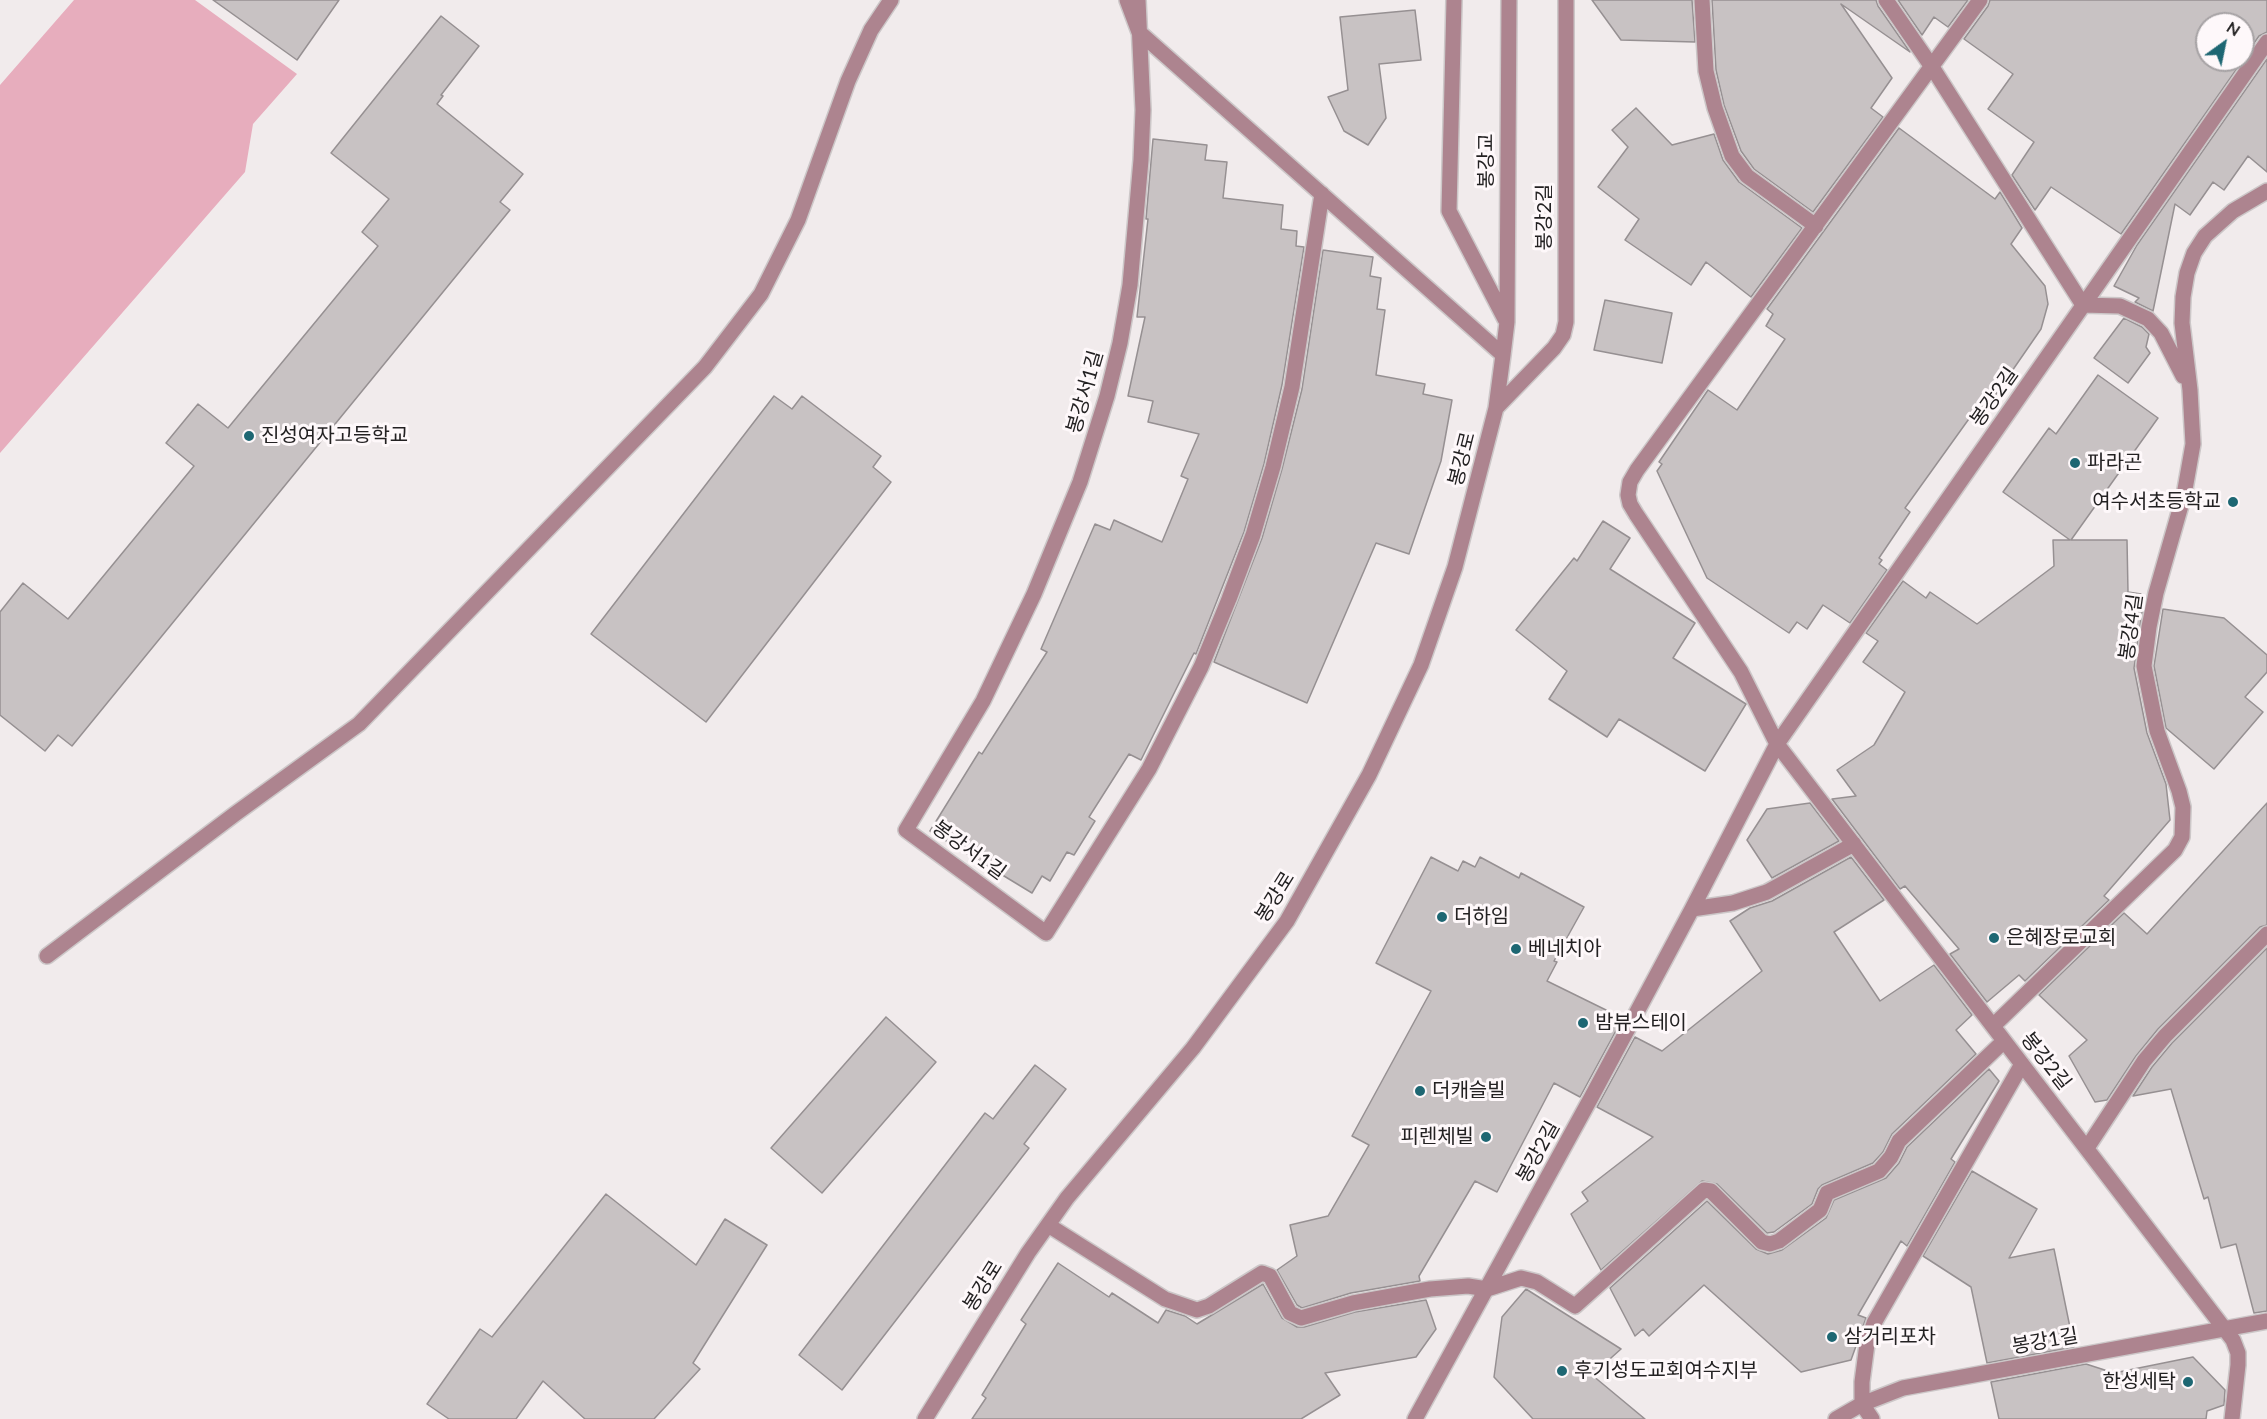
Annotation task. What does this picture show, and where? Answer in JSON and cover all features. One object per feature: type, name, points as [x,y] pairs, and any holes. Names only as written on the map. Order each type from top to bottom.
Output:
[{"type":"street","points":[[47,956],[359,724],[705,367],[761,294],[798,220],[848,81],[871,30],[891,0]]},
{"type":"street","points":[[1127,0],[1139,32],[1503,355]]},
{"type":"street","name":"봉강서1길","points":[[1138,0],[1143,110],[1141,160],[1130,285],[1120,343],[1107,396],[1080,482],[1034,594],[983,701],[906,830],[1046,933],[1149,770],[1201,668],[1253,535],[1273,467],[1292,387],[1322,194]]},
{"type":"street","points":[[1454,0],[1449,211],[1507,322]]},
{"type":"street","name":"봉강교","points":[[1507,322],[1509,0]]},
{"type":"street","name":"봉강2길","points":[[1496,408],[1554,348],[1563,335],[1566,322],[1566,0]]},
{"type":"street","points":[[1702,0],[1708,80],[1720,127],[1732,156],[1746,176],[1816,226]]},
{"type":"street","points":[[1886,0],[2083,305],[2120,306],[2148,319],[2161,333],[2190,390]]},
{"type":"street","name":"봉강2길","points":[[1980,0],[1637,470],[1630,482],[1628,495],[1636,514],[1741,672],[1777,744],[2233,1340],[2238,1353],[2232,1419]]},
{"type":"street","name":"봉강2길","points":[[1415,1419],[1692,909],[1777,744],[2267,42]]},
{"type":"street","name":"봉강4길","points":[[1993,1026],[2175,850],[2182,837],[2183,807],[2157,731],[2145,666],[2149,627],[2156,594],[2190,468],[2193,444],[2190,390],[2182,323],[2187,273],[2194,253],[2218,222],[2267,191]]},
{"type":"street","name":"봉강로","points":[[925,1419],[1028,1253],[1067,1198],[1193,1048],[1287,921],[1370,776],[1421,665],[1455,567],[1496,408],[1507,322]]},
{"type":"street","points":[[1692,909],[1733,903],[1767,892],[1854,844]]},
{"type":"street","points":[[2087,1148],[2144,1061],[2165,1036],[2267,934]]},
{"type":"street","points":[[1048,1225],[1165,1299],[1197,1310],[1203,1309],[1262,1272],[1270,1276],[1290,1313],[1301,1318],[1353,1303],[1430,1289],[1467,1286],[1487,1289],[1521,1278],[1536,1282],[1575,1306],[1704,1190],[1711,1191],[1762,1242],[1770,1244],[1779,1241],[1820,1210],[1827,1194],[1879,1171],[1899,1141],[2004,1041]]},
{"type":"street","points":[[1872,1419],[1862,1404],[1867,1344],[1874,1323],[2022,1064]]},
{"type":"street","name":"봉강1길","points":[[1836,1419],[1862,1404],[1904,1388],[2267,1321]]},
{"type":"shaded area","points":[[74,0],[195,0],[297,74],[253,124],[245,172],[0,453],[0,85]]},
{"type":"building","points":[[213,0],[339,0],[297,60]]},
{"type":"building","points":[[1592,0],[1692,0],[1695,42],[1621,40]]},
{"type":"building","points":[[1712,0],[1876,0],[1910,52],[1841,4],[1892,78],[1871,108],[1883,117],[1813,212],[1754,169],[1741,151],[1724,105],[1716,70]]},
{"type":"building","points":[[1898,0],[1968,0],[1948,27],[1934,17],[1922,35]]},
{"type":"building","points":[[1990,0],[2267,0],[2267,32],[2259,36],[2255,42],[2255,12],[2195,12],[2195,72],[2235,72],[2121,234],[2051,187],[2035,210],[2012,175],[2034,142],[1988,109],[2013,74],[1964,39]]},
{"type":"building","points":[[1415,10],[1421,60],[1379,64],[1386,118],[1368,145],[1344,131],[1328,97],[1348,90],[1340,17]]},
{"type":"building","name":"진성여자고등학교","points":[[441,16],[479,46],[441,95],[443,96],[437,104],[523,174],[500,202],[510,210],[72,746],[58,735],[45,751],[0,715],[0,612],[23,583],[68,619],[194,466],[166,443],[198,404],[228,428],[378,246],[362,232],[389,199],[331,153]]},
{"type":"building","points":[[2267,59],[2267,172],[2248,156],[2224,190],[2213,182],[2190,215],[2175,204],[2153,311],[2135,302],[2139,298],[2114,286],[2137,245]]},
{"type":"building","points":[[1636,108],[1672,145],[1714,134],[1723,160],[1739,182],[1802,228],[1751,297],[1706,262],[1691,285],[1625,240],[1639,219],[1598,187],[1628,147],[1612,130]]},
{"type":"building","points":[[1899,128],[1995,199],[2000,192],[2022,228],[2011,244],[2045,286],[2048,304],[2041,329],[1983,413],[1976,409],[1905,508],[1910,512],[1879,558],[1882,560],[1879,564],[1887,570],[1850,623],[1823,605],[1807,629],[1797,622],[1789,633],[1707,578],[1657,471],[1662,464],[1659,462],[1708,390],[1737,410],[1785,339],[1766,326],[1773,314],[1767,309]]},
{"type":"building","points":[[1153,139],[1207,145],[1205,160],[1227,162],[1223,198],[1283,205],[1281,229],[1297,231],[1296,246],[1304,247],[1282,385],[1264,464],[1244,532],[1196,654],[1194,653],[1141,760],[1129,754],[1089,817],[1095,821],[1074,855],[1067,852],[1050,881],[1042,876],[1032,893],[930,831],[979,752],[982,754],[1047,652],[1041,649],[1095,524],[1110,530],[1114,520],[1162,542],[1188,479],[1181,476],[1199,434],[1148,422],[1153,401],[1128,396],[1145,317],[1137,317],[1148,219],[1146,219]]},
{"type":"building","points":[[1323,250],[1373,257],[1370,276],[1381,278],[1377,309],[1385,310],[1376,375],[1425,384],[1423,394],[1452,400],[1441,461],[1409,554],[1376,543],[1307,703],[1214,662],[1262,538],[1282,469],[1302,389]]},
{"type":"building","points":[[1605,300],[1672,313],[1662,363],[1594,350]]},
{"type":"building","points":[[2124,318],[2142,327],[2149,334],[2146,347],[2150,353],[2128,383],[2094,358]]},
{"type":"building","points":[[2098,375],[2158,418],[2071,540],[2127,540],[2128,592],[2141,594],[2138,605],[2143,606],[2134,668],[2147,733],[2166,784],[2170,820],[2104,896],[2109,900],[2025,981],[2019,975],[1987,1002],[1950,954],[1959,949],[1905,886],[1900,889],[1832,799],[1856,796],[1837,770],[1874,745],[1905,692],[1863,662],[1878,641],[1866,633],[1903,581],[1926,598],[1930,592],[1977,624],[2054,566],[2053,540],[2070,540],[2003,492],[2049,428],[2056,434]]},
{"type":"building","points":[[774,396],[792,409],[802,396],[881,456],[873,467],[891,482],[706,722],[591,634]]},
{"type":"building","points":[[1603,521],[1630,538],[1610,569],[1695,623],[1673,658],[1746,704],[1705,771],[1619,719],[1607,737],[1549,699],[1567,671],[1516,630],[1574,558],[1577,561]]},
{"type":"building","points":[[2163,609],[2224,618],[2267,655],[2267,672],[2245,697],[2263,712],[2214,769],[2166,728],[2154,666]]},
{"type":"building","points":[[1810,803],[1839,841],[1772,878],[1747,840],[1767,809]]},
{"type":"building","points":[[2267,803],[2267,925],[2260,927],[2158,1029],[2136,1056],[2107,1100],[2095,1102],[2069,1056],[2087,1040],[2039,995],[2124,913],[2147,934]]},
{"type":"building","points":[[1431,857],[1458,871],[1463,861],[1475,867],[1480,857],[1519,878],[1521,873],[1584,907],[1554,961],[1557,962],[1547,981],[1606,1010],[1601,1018],[1618,1027],[1580,1097],[1554,1083],[1497,1192],[1475,1181],[1419,1276],[1420,1281],[1351,1293],[1302,1308],[1297,1305],[1277,1270],[1297,1256],[1290,1225],[1328,1216],[1369,1145],[1352,1136],[1431,991],[1376,963]]},
{"type":"building","points":[[1851,857],[1884,900],[1834,932],[1880,1001],[1934,965],[1972,1015],[1956,1030],[1976,1054],[1892,1134],[1883,1152],[1873,1163],[1822,1185],[1812,1204],[1774,1232],[1767,1233],[1717,1184],[1702,1181],[1601,1270],[1571,1214],[1588,1201],[1582,1192],[1653,1137],[1597,1107],[1635,1037],[1662,1051],[1762,971],[1730,921],[1750,908],[1772,901]]},
{"type":"building","points":[[2267,948],[2267,1311],[2254,1313],[2236,1244],[2221,1248],[2208,1197],[2204,1199],[2171,1089],[2133,1096],[2152,1067],[2172,1043]]},
{"type":"building","points":[[886,1017],[936,1062],[822,1193],[771,1148]]},
{"type":"building","points":[[1035,1065],[1066,1089],[1024,1144],[1029,1148],[842,1390],[799,1355],[985,1113],[993,1119]]},
{"type":"building","points":[[1989,1069],[1999,1081],[1951,1159],[1955,1162],[1907,1246],[1901,1241],[1858,1315],[1866,1318],[1851,1360],[1801,1372],[1704,1285],[1649,1336],[1643,1329],[1635,1336],[1610,1288],[1707,1201],[1756,1249],[1768,1254],[1782,1250],[1826,1218],[1834,1200],[1886,1178],[1899,1163],[1907,1147]]},
{"type":"building","points":[[1972,1171],[2037,1209],[2009,1258],[2054,1249],[2074,1347],[1987,1363],[1971,1287],[1923,1256]]},
{"type":"building","points":[[606,1194],[696,1265],[725,1219],[767,1245],[693,1363],[700,1369],[654,1419],[585,1419],[543,1381],[516,1419],[449,1419],[427,1404],[480,1329],[492,1337]]},
{"type":"building","points":[[1058,1263],[1109,1297],[1112,1293],[1158,1323],[1166,1310],[1185,1316],[1197,1324],[1263,1284],[1282,1318],[1297,1327],[1355,1312],[1426,1300],[1436,1329],[1416,1357],[1325,1373],[1340,1395],[1301,1419],[972,1419],[986,1398],[982,1395],[1026,1324],[1021,1320]]},
{"type":"building","points":[[1526,1289],[1621,1349],[1592,1375],[1645,1419],[1533,1419],[1494,1377],[1502,1317]]},
{"type":"building","points":[[2193,1357],[2225,1390],[2224,1405],[2207,1411],[2206,1419],[1999,1419],[1991,1382],[2086,1364],[2114,1373]]},
{"type":"place","name":"진성여자고등학교","points":[[249,436]]},
{"type":"place","name":"파라곤","points":[[2075,463]]},
{"type":"place","name":"여수서초등학교","points":[[2233,502]]},
{"type":"place","name":"더하임","points":[[1442,917]]},
{"type":"place","name":"은혜장로교회","points":[[1994,938]]},
{"type":"place","name":"베네치아","points":[[1516,949]]},
{"type":"place","name":"밤뷰스테이","points":[[1583,1023]]},
{"type":"place","name":"더캐슬빌","points":[[1420,1091]]},
{"type":"place","name":"피렌체빌","points":[[1486,1137]]},
{"type":"place","name":"삼거리포차","points":[[1832,1337]]},
{"type":"place","name":"후기성도교회여수지부","points":[[1562,1371]]},
{"type":"place","name":"한성세탁","points":[[2188,1382]]}]
